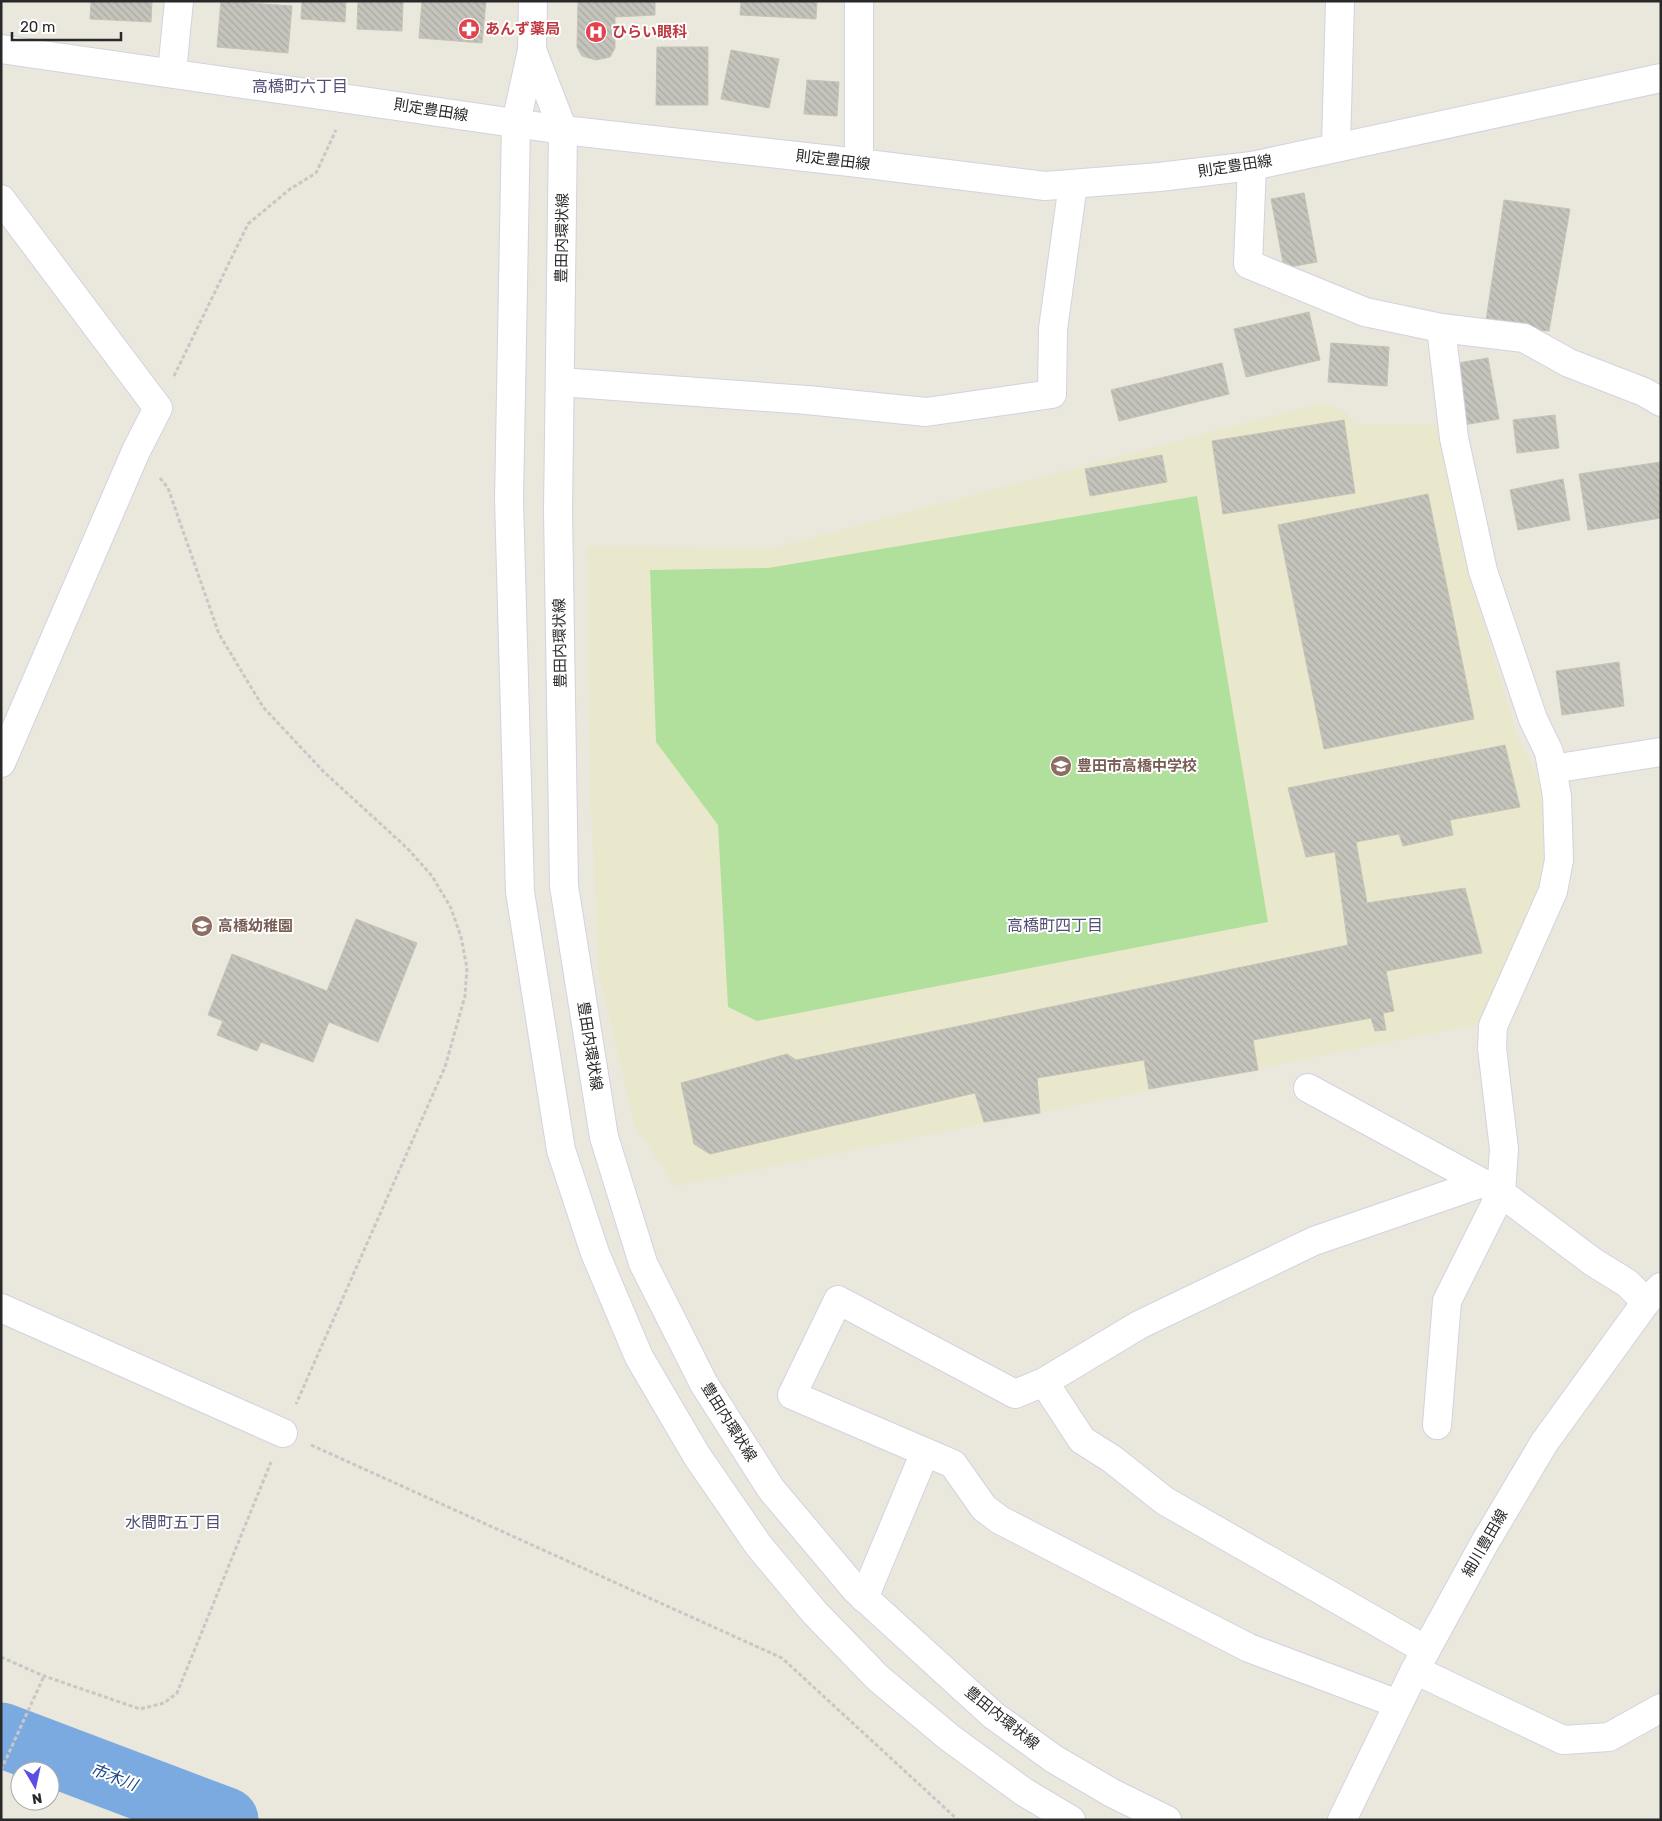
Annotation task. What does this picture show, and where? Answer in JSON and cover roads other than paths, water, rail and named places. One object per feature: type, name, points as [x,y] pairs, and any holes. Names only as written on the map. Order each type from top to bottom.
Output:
[{"type":"street","points":[[172,72],[179,1]]},
{"type":"street","name":"豊田内環状線","points":[[533,1],[532,50],[516,123],[509,500],[520,892],[561,1150],[595,1253],[639,1357],[697,1456],[759,1546],[815,1613],[878,1678],[957,1743],[1024,1792],[1070,1820]]},
{"type":"street","points":[[859,1],[859,163]]},
{"type":"street","points":[[1336,146],[1340,1]]},
{"type":"street","name":"則定豊田線","points":[[1,49],[172,72],[563,130],[1045,186],[1252,166],[1336,146],[1661,78]]},
{"type":"street","name":"豊田内環状線","points":[[532,50],[563,130],[558,511],[564,886],[604,1137],[643,1263],[704,1384],[771,1490],[864,1598],[992,1715],[1054,1760],[1112,1793],[1167,1820]]},
{"type":"street","points":[[1252,166],[1248,264],[1347,306],[1441,328],[1524,338],[1569,363],[1644,392],[1661,402]]},
{"type":"street","points":[[560,382],[807,400],[926,412],[1052,394],[1053,329],[1073,184]]},
{"type":"street","points":[[1,199],[158,408],[136,451],[1,764]]},
{"type":"street","points":[[1437,1426],[1447,1302],[1492,1188],[1504,1149],[1492,1036],[1494,1026],[1553,891],[1559,860],[1557,796],[1549,752],[1533,719],[1483,571],[1454,438],[1441,328]]},
{"type":"street","points":[[1552,769],[1661,752]]},
{"type":"street","points":[[1308,1088],[1492,1188],[1593,1262],[1627,1283],[1654,1294]]},
{"type":"street","points":[[1398,1704],[1249,1648],[1000,1520],[984,1508],[953,1464],[792,1395],[838,1300],[1015,1394],[1044,1382],[1139,1325],[1314,1241],[1492,1188]]},
{"type":"street","name":"細川豊田線","points":[[1342,1820],[1420,1660],[1544,1443],[1654,1294]]},
{"type":"street","points":[[1,1308],[283,1433]]},
{"type":"street","points":[[1044,1382],[1082,1440],[1112,1459],[1165,1501],[1420,1660],[1563,1740],[1609,1737],[1661,1708]]},
{"type":"street","points":[[864,1598],[925,1452]]},
{"type":"waterway","name":"市木川","points":[[1,1735],[226,1820]]},
{"type":"place","name":"あんず薬局","points":[[469,29]]},
{"type":"place","name":"ひらい眼科","points":[[596,32]]},
{"type":"place","name":"豊田市高橋中学校","points":[[1061,766]]},
{"type":"place","name":"高橋幼稚園","points":[[202,926]]},
{"type":"district","name":"高橋町六丁目","points":[[300,86]]},
{"type":"district","name":"高橋町四丁目","points":[[1055,925]]},
{"type":"district","name":"水間町五丁目","points":[[173,1522]]}]
